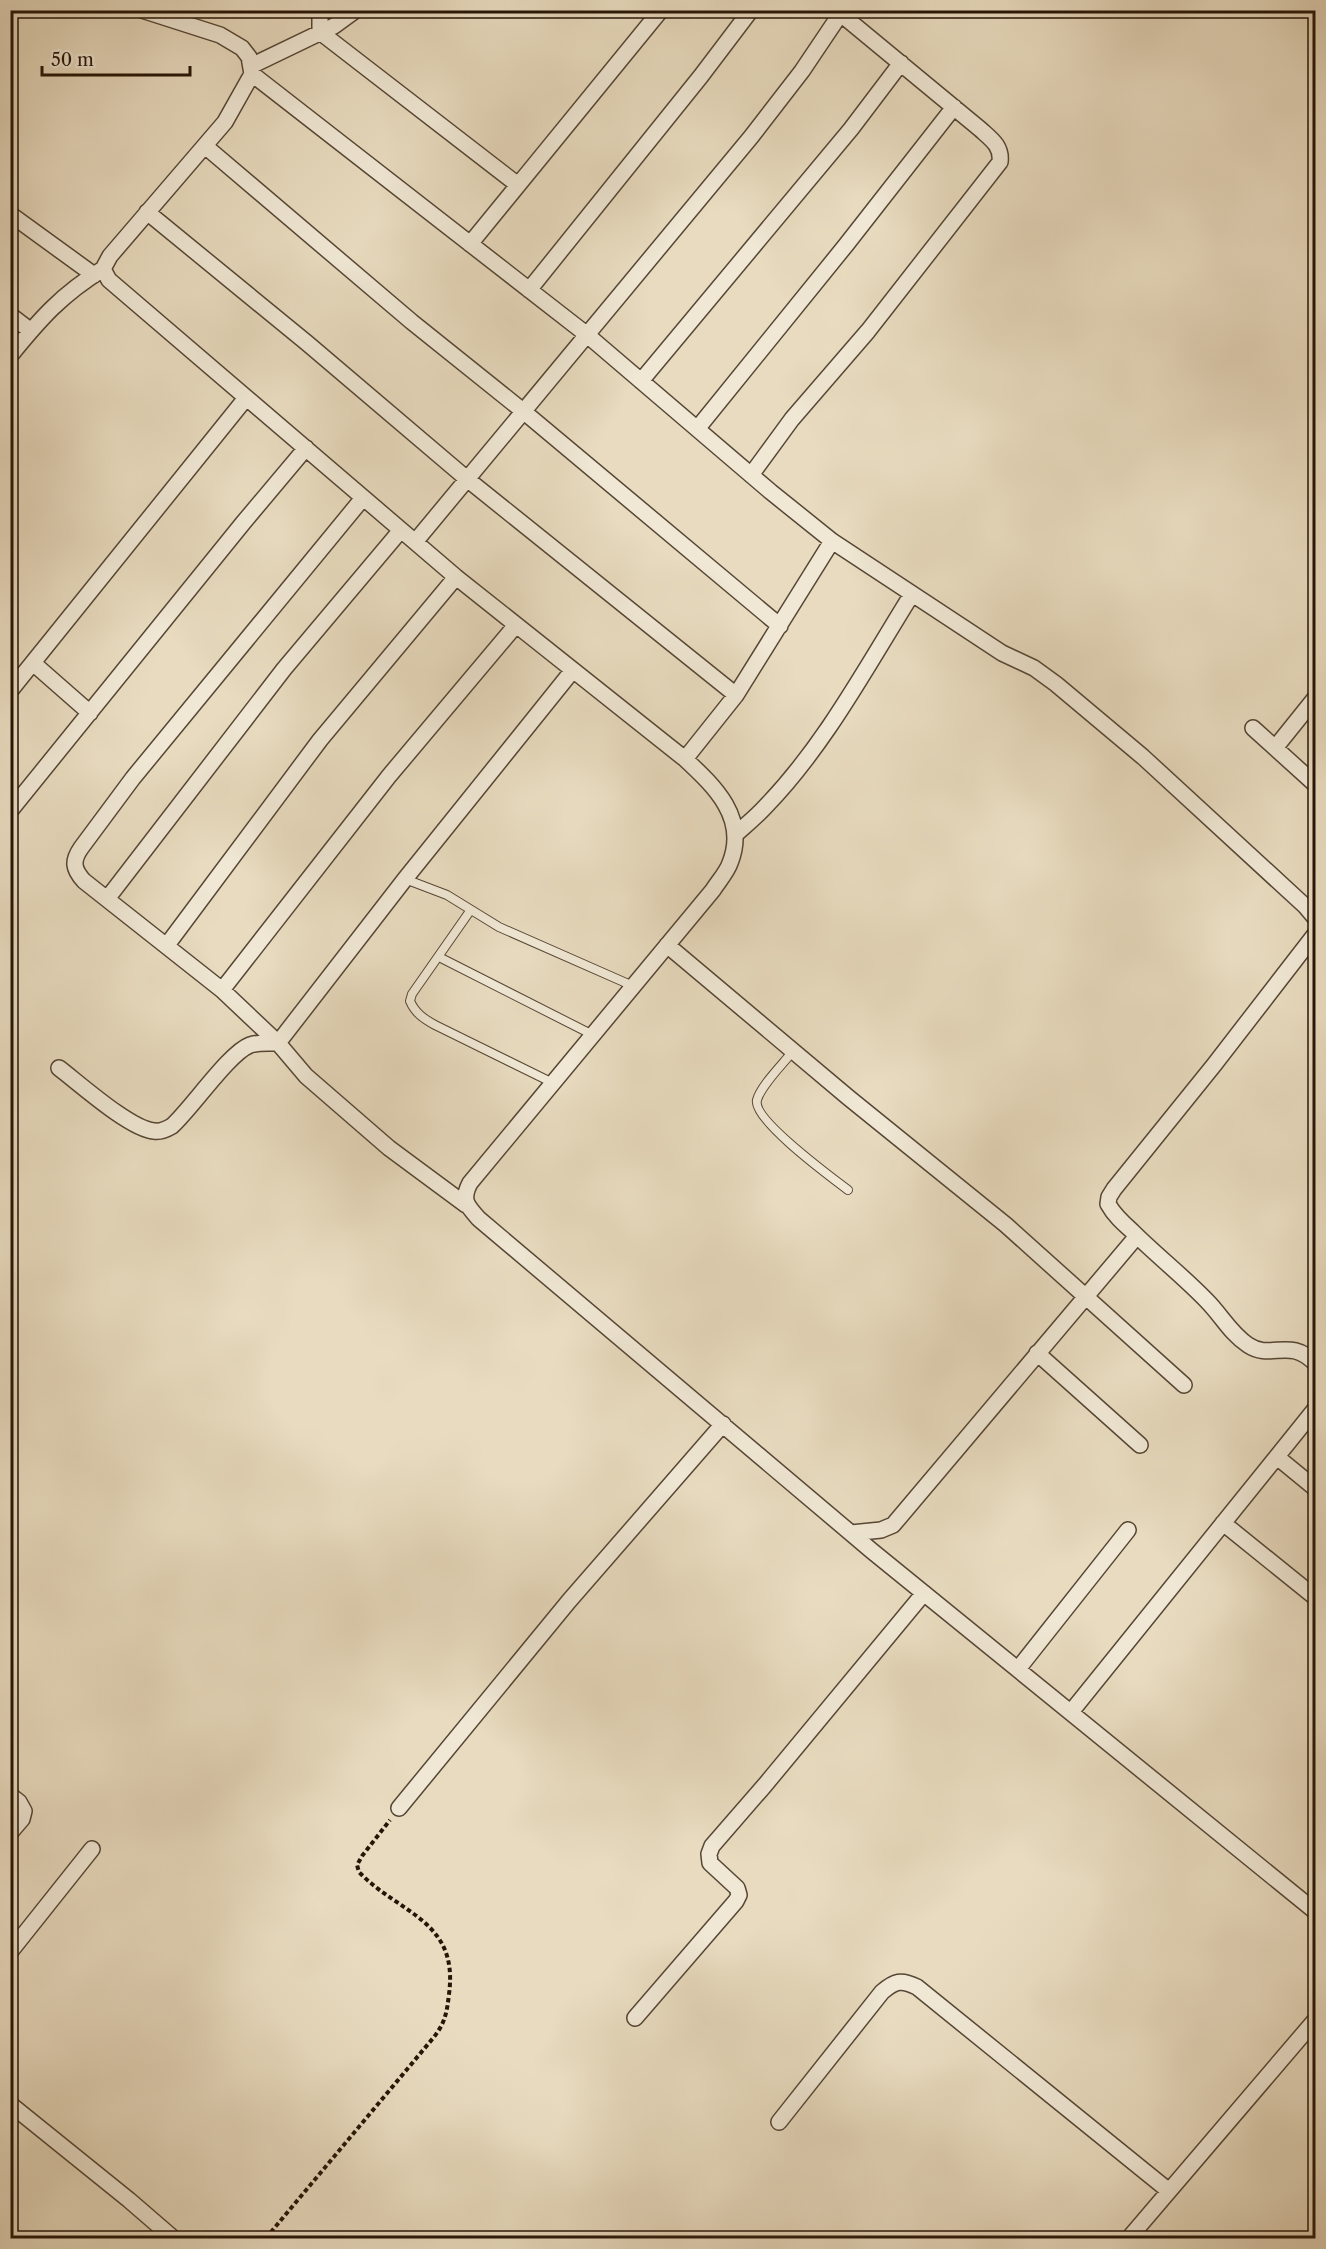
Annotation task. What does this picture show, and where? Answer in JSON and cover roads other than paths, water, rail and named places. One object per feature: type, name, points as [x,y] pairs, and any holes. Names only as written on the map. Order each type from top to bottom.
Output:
[{"type":"street","points":[[142,10],[220,35],[242,48],[249,57],[252,70],[586,334],[832,541],[1002,653],[1034,668],[1056,684],[1143,757],[1305,906],[1316,919]]},
{"type":"street","points":[[320,10],[320,32]]},
{"type":"street","points":[[10,356],[53,306],[76,285],[98,272],[123,238],[205,146],[225,122],[252,70],[356,10]]},
{"type":"street","points":[[470,244],[661,10]]},
{"type":"street","points":[[529,290],[752,10]]},
{"type":"street","points":[[415,542],[751,137],[802,71],[840,12],[996,144],[1001,153],[1000,162],[868,331],[792,419],[751,475]]},
{"type":"street","points":[[320,32],[518,185]]},
{"type":"street","points":[[641,381],[851,129],[901,63]]},
{"type":"street","points":[[697,429],[839,254],[954,107]]},
{"type":"street","points":[[205,146],[412,322],[523,411],[780,626]]},
{"type":"street","points":[[147,212],[316,350],[467,479],[736,695]]},
{"type":"street","points":[[10,214],[109,280],[456,577],[685,759],[712,785],[729,809],[736,834],[730,863],[713,890],[470,1183],[465,1192],[466,1205]]},
{"type":"street","points":[[10,315],[31,331]]},
{"type":"street","points":[[10,691],[246,398]]},
{"type":"street","points":[[10,811],[306,448]]},
{"type":"street","points":[[363,498],[133,778],[74,858],[77,874],[222,990],[278,1043],[292,1061],[322,1091],[389,1148],[466,1205],[479,1219],[851,1533],[1316,1912]]},
{"type":"street","points":[[107,899],[284,669],[401,530]]},
{"type":"street","points":[[685,759],[736,695],[832,541]]},
{"type":"street","points":[[167,945],[320,740],[456,577]]},
{"type":"street","points":[[736,834],[766,807],[819,740],[912,594]]},
{"type":"street","points":[[222,990],[389,776],[516,625]]},
{"type":"street","points":[[33,663],[90,713]]},
{"type":"street","points":[[59,1068],[135,1124],[154,1131],[165,1130],[172,1126],[244,1048],[251,1045],[278,1043],[405,879],[573,670]]},
{"type":"street","points":[[1275,748],[1316,697]]},
{"type":"street","points":[[1253,728],[1316,785]]},
{"type":"street","points":[[1316,933],[1109,1197],[1108,1204],[1112,1212],[1190,1283],[1247,1345],[1265,1351],[1292,1349],[1306,1355],[1316,1364]]},
{"type":"street","points":[[667,945],[1006,1225],[1184,1385]]},
{"type":"street","points":[[851,1533],[881,1530],[893,1525],[1137,1236]]},
{"type":"street","points":[[1037,1353],[1140,1445]]},
{"type":"street","points":[[1071,1712],[1316,1408]]},
{"type":"street","points":[[399,1808],[569,1601],[723,1424]]},
{"type":"street","points":[[1277,1457],[1316,1489]]},
{"type":"street","points":[[1223,1523],[1316,1598]]},
{"type":"street","points":[[1018,1670],[1128,1530]]},
{"type":"street","points":[[635,2018],[740,1895],[737,1888],[710,1863],[709,1854],[712,1846],[924,1593]]},
{"type":"street","points":[[10,1795],[19,1802],[24,1811],[22,1819],[10,1833]]},
{"type":"street","points":[[10,1952],[92,1849]]},
{"type":"street","points":[[779,2122],[882,1992],[892,1983],[904,1981],[917,1987],[1169,2191]]},
{"type":"street","points":[[1129,2238],[1316,2019]]},
{"type":"street","points":[[10,2104],[129,2200],[172,2238]]},
{"type":"lane","points":[[405,879],[447,895],[499,927],[633,986]]},
{"type":"lane","points":[[470,911],[412,994],[410,1001],[412,1008],[435,1025],[553,1083]]},
{"type":"lane","points":[[439,957],[593,1035]]},
{"type":"lane","points":[[793,1051],[761,1092],[757,1101],[758,1110],[798,1150],[848,1190]]}]
